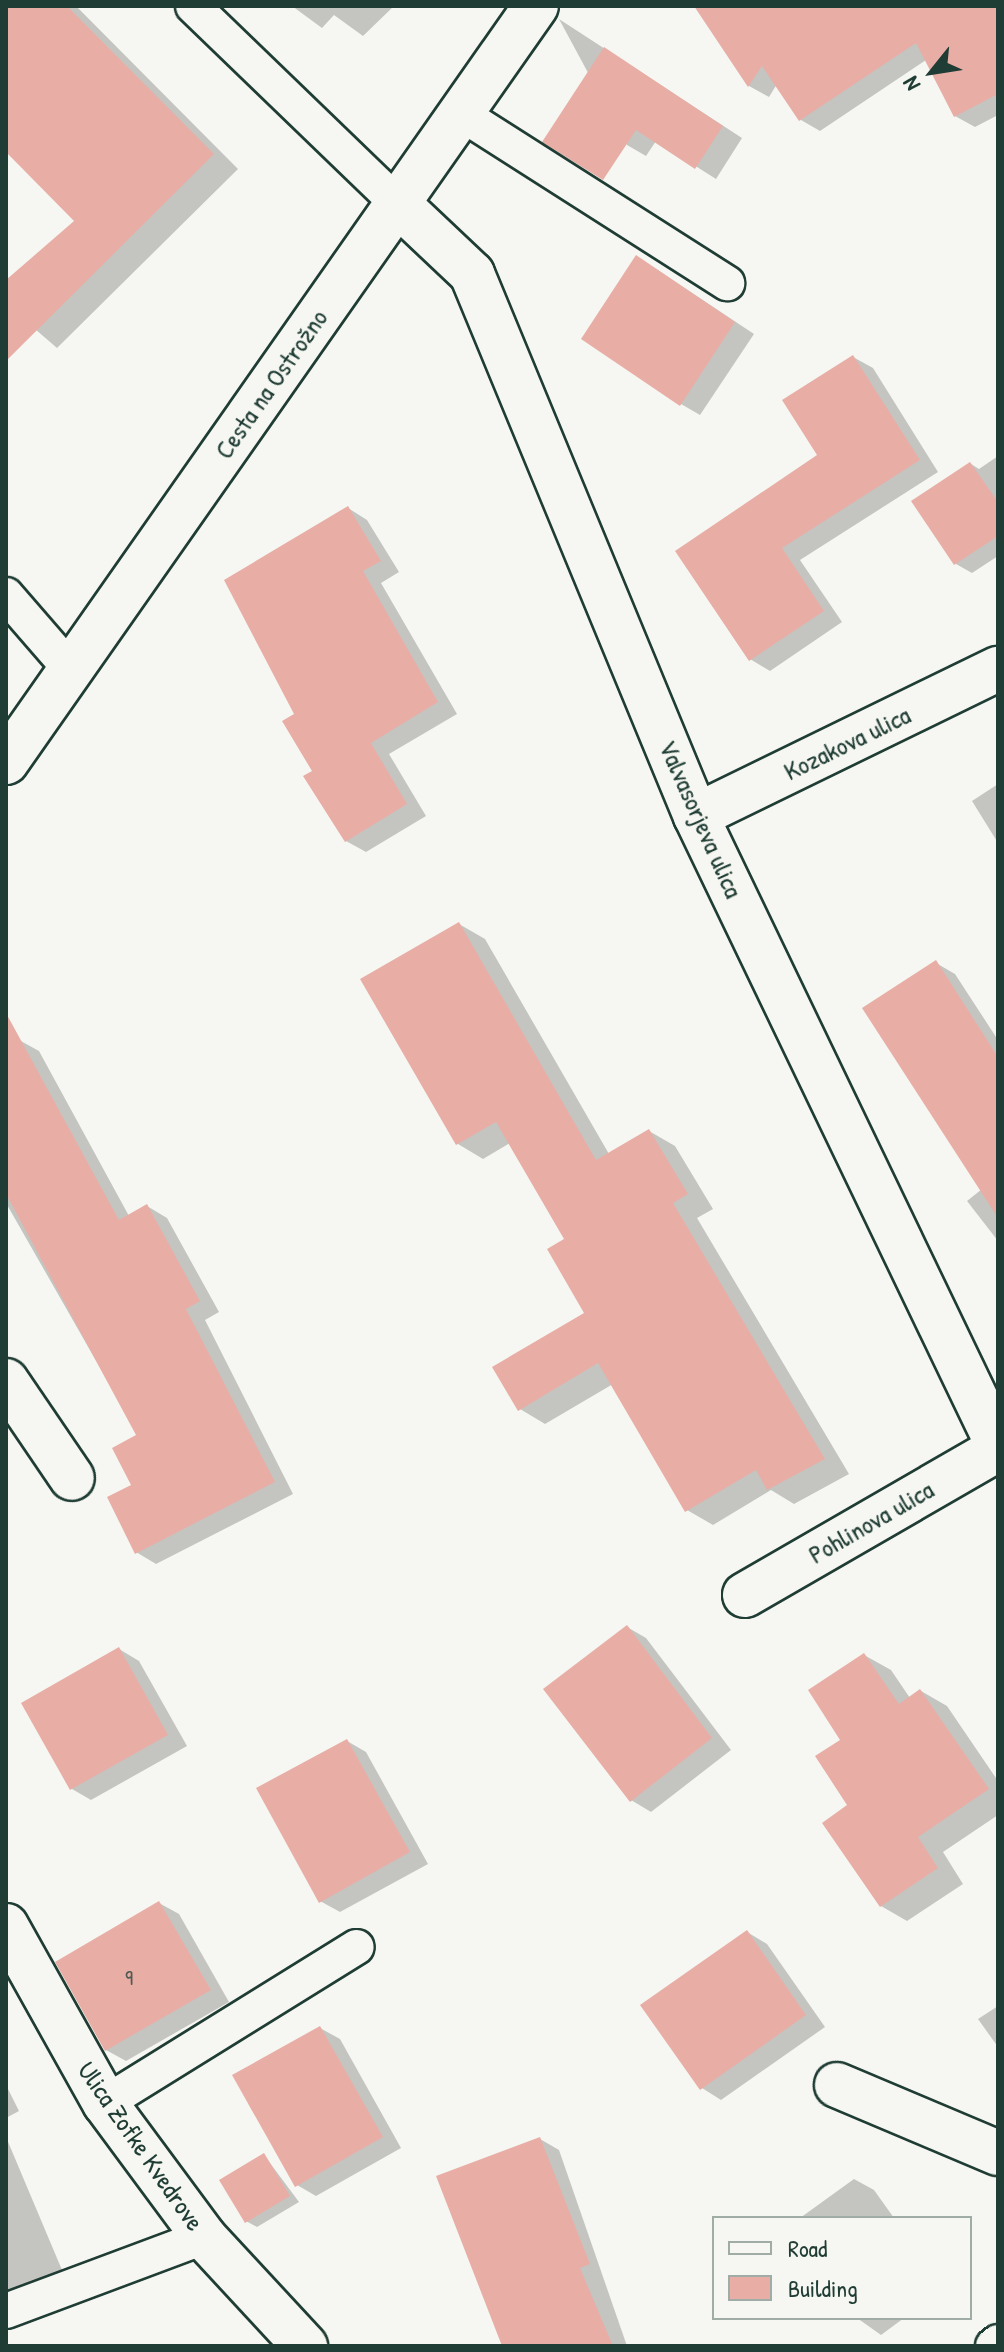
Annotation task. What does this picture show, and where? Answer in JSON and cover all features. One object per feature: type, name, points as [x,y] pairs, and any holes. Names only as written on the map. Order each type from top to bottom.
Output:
[{"type":"street","name":"Cesta na Ostrožno","points":[[6,762],[536,6]]},
{"type":"street","name":"Valvasorjeva ulica","points":[[398,204],[472,274],[696,816],[998,1447]]},
{"type":"street","name":"Kozakova ulica","points":[[696,816],[998,669]]},
{"type":"street","points":[[6,1381],[72,1478]]},
{"type":"street","name":"Pohlinova ulica","points":[[745,1595],[998,1447]]},
{"type":"street","name":"Ulica Zofke Kvedrove","points":[[6,1926],[105,2103],[204,2237],[305,2346]]},
{"type":"street","points":[[837,2085],[998,2153]]},
{"type":"lane","points":[[193,6],[398,204]]},
{"type":"lane","points":[[460,113],[727,283]]},
{"type":"lane","points":[[6,595],[71,670]]},
{"type":"lane","points":[[105,2103],[357,1947]]},
{"type":"lane","points":[[6,2311],[204,2237]]},
{"type":"lane","points":[[993,2346],[998,2342]]},
{"type":"building","points":[[6,6],[67,6],[214,154],[6,361],[6,280],[74,221],[6,152]]},
{"type":"building","points":[[694,6],[998,6],[998,94],[954,117],[916,43],[799,121],[762,66],[748,87]]},
{"type":"building","points":[[604,47],[723,126],[695,169],[636,130],[603,180],[542,142]]},
{"type":"building","points":[[636,255],[735,322],[680,406],[581,339]]},
{"type":"building","points":[[853,355],[920,460],[782,548],[824,611],[749,661],[675,551],[817,455],[782,400]]},
{"type":"building","points":[[970,462],[998,502],[998,536],[954,565],[911,501]]},
{"type":"building","points":[[348,506],[381,561],[363,571],[438,702],[371,743],[407,804],[345,842],[303,776],[312,771],[282,721],[294,714],[224,580]]},
{"type":"building","points":[[459,922],[596,1160],[649,1129],[688,1194],[673,1203],[825,1459],[767,1490],[756,1470],[685,1512],[598,1363],[518,1411],[492,1367],[584,1313],[547,1249],[564,1239],[496,1122],[456,1145],[360,979]]},
{"type":"building","points":[[936,960],[998,1057],[998,1218],[862,1008]]},
{"type":"building","points":[[6,1013],[119,1220],[147,1204],[200,1301],[186,1309],[275,1482],[135,1554],[107,1497],[131,1485],[112,1448],[136,1435],[6,1194]]},
{"type":"building","points":[[627,1625],[712,1738],[630,1802],[543,1689]]},
{"type":"building","points":[[119,1647],[168,1735],[70,1790],[21,1703]]},
{"type":"building","points":[[864,1653],[899,1704],[920,1689],[989,1789],[918,1837],[938,1868],[880,1907],[822,1823],[847,1805],[815,1756],[840,1740],[808,1690]]},
{"type":"building","points":[[347,1739],[410,1852],[319,1903],[256,1788]]},
{"type":"building","points":[[159,1901],[211,1990],[105,2051],[55,1962]]},
{"type":"building","points":[[747,1930],[806,2015],[700,2090],[640,2005]]},
{"type":"building","points":[[320,2026],[383,2137],[295,2187],[232,2075]]},
{"type":"building","points":[[540,2137],[590,2264],[580,2268],[613,2346],[502,2346],[436,2176]]},
{"type":"building","points":[[264,2153],[290,2196],[245,2223],[219,2180]]}]
